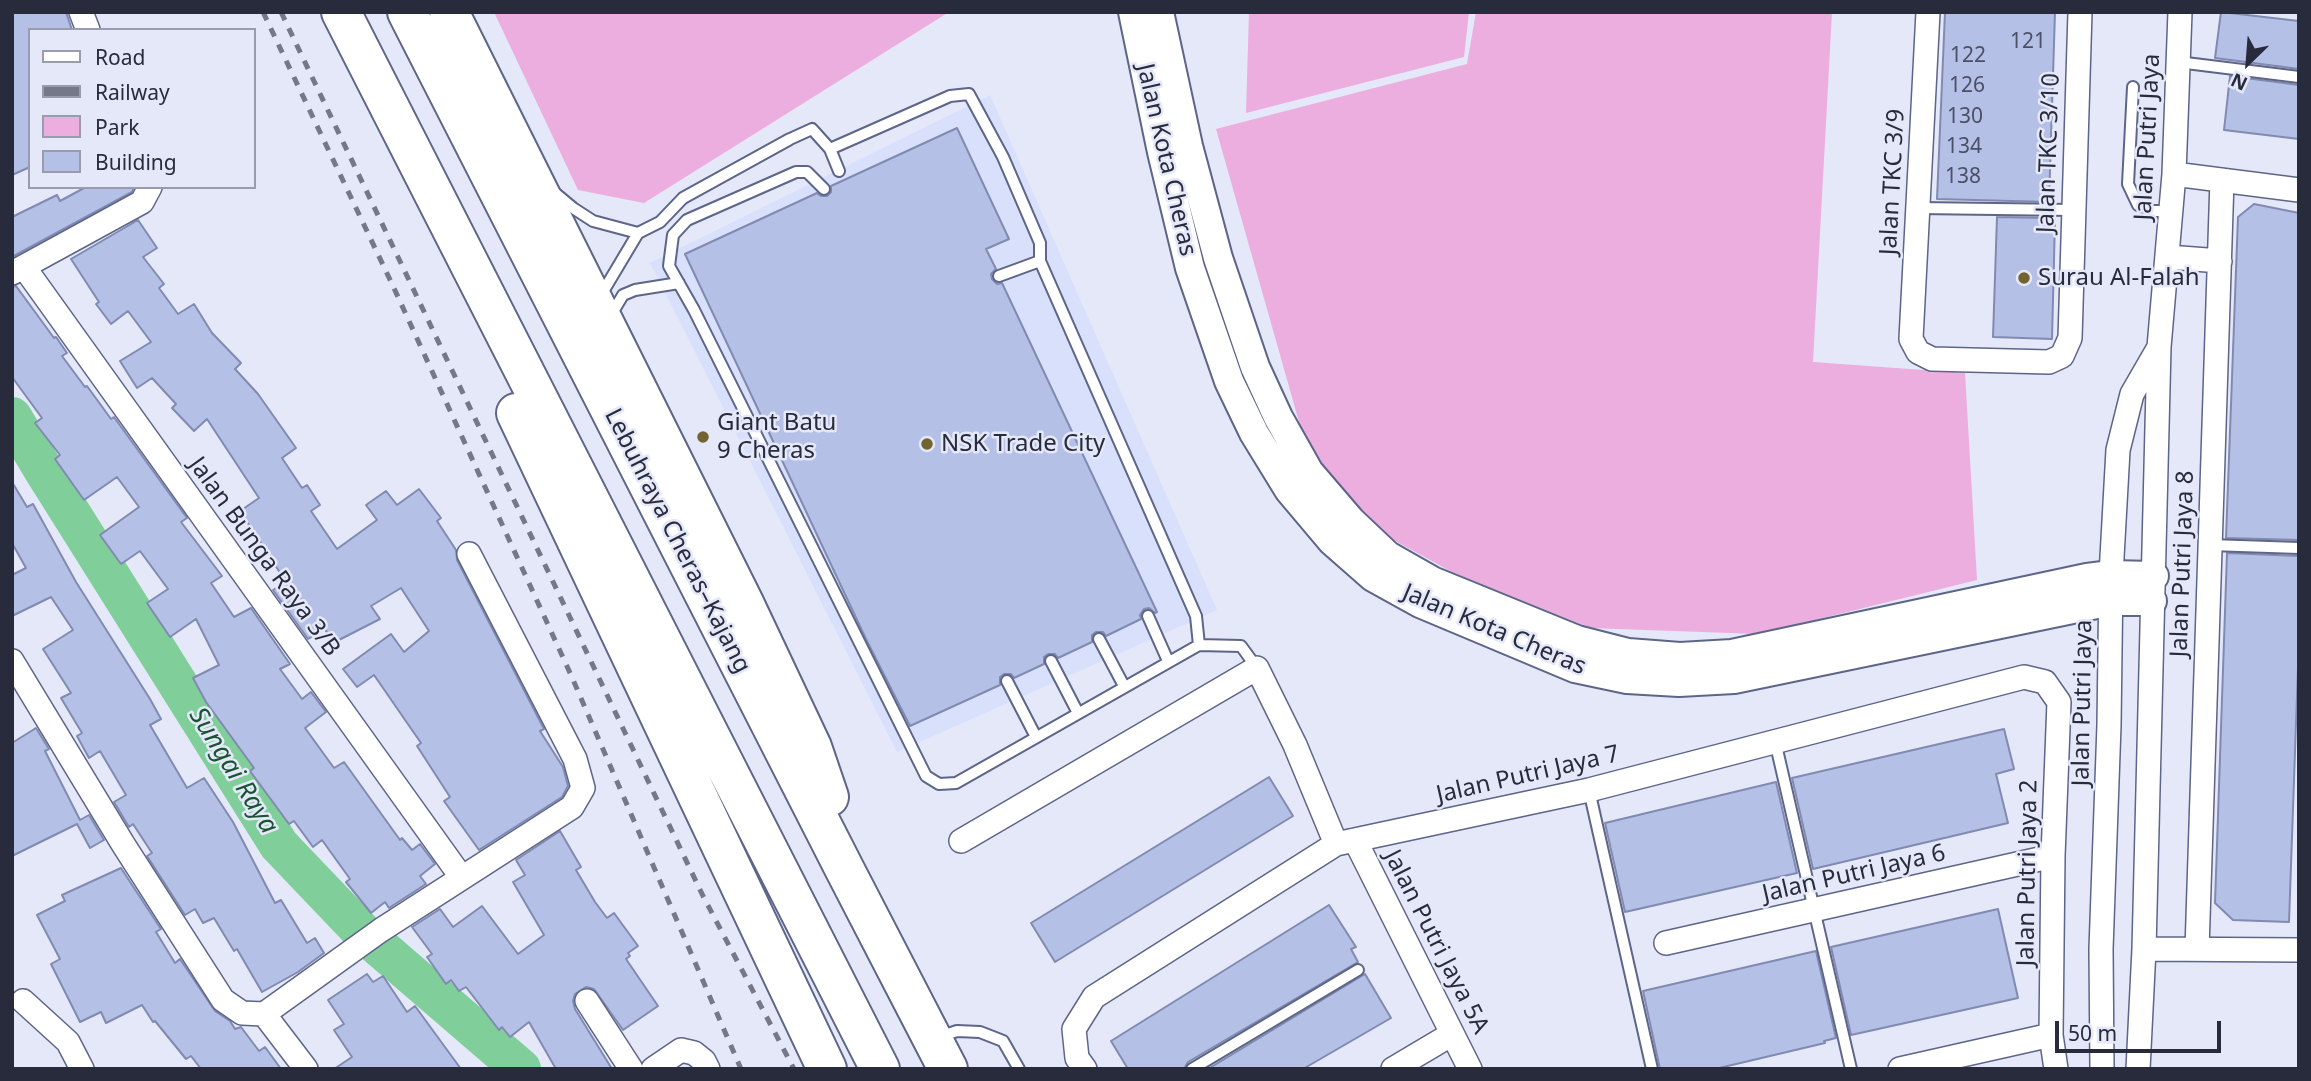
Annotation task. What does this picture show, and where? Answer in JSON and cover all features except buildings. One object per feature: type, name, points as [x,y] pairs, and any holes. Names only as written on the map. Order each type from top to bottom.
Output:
[{"type":"highway","name":"Lebuhraya Cheras–Kajang","points":[[408,12],[940,1054]]},
{"type":"highway","points":[[449,12],[690,492],[812,747],[837,820],[845,870]]},
{"type":"highway","points":[[344,19],[362,92],[827,1069]]},
{"type":"highway","points":[[344,19],[880,1069]]},
{"type":"street","name":"Jalan Kota Cheras","points":[[1133,12],[1162,152],[1190,268],[1229,381],[1254,433],[1289,490],[1332,541],[1373,576],[1420,603],[1575,668],[1627,679],[1679,682],[1734,679],[2103,584]]},
{"type":"street","name":"Jalan Kota Cheras","points":[[1159,12],[1191,159],[1218,258],[1255,367],[1278,417],[1309,472],[1351,521],[1388,556],[1432,581],[1577,640],[1628,653],[1680,657],[1732,654],[2103,584],[2153,589]]},
{"type":"street","name":"Jalan TKC 3/9","points":[[1918,352],[1911,338],[1928,12]]},
{"type":"street","name":"Jalan TKC 3/10","points":[[1918,352],[1933,359],[2049,362],[2062,356],[2070,338],[2080,12]]},
{"type":"street","name":"Jalan Putri Jaya","points":[[2138,1069],[2144,950],[2159,347],[2172,211],[2180,12]]},
{"type":"street","points":[[2174,174],[2299,190]]},
{"type":"street","name":"Jalan Putri Jaya 8","points":[[2197,950],[2222,180]]},
{"type":"street","points":[[18,270],[146,195]]},
{"type":"street","points":[[2168,257],[2220,261]]},
{"type":"street","name":"Jalan Bunga Raya 3/B","points":[[18,270],[462,878]]},
{"type":"street","name":"Jalan Putri Jaya","points":[[2102,1069],[2101,949],[2109,725],[2103,584],[2118,450],[2132,394],[2159,347]]},
{"type":"street","points":[[12,661],[223,1000],[242,1013],[264,1014],[381,930],[572,807],[583,788],[575,759],[469,554]]},
{"type":"street","points":[[961,841],[1257,668]]},
{"type":"street","name":"Jalan Putri Jaya 5A","points":[[1257,668],[1345,842],[1470,1069]]},
{"type":"street","name":"Jalan Putri Jaya 7","points":[[1085,1069],[1076,1058],[1074,1029],[1094,997],[1345,842],[1589,790],[2024,677],[2045,682]]},
{"type":"street","name":"Jalan Putri Jaya 2","points":[[2045,682],[2059,702],[2053,856],[2051,1035],[2056,1069]]},
{"type":"street","name":"Jalan Putri Jaya 6","points":[[1666,943],[2053,856]]},
{"type":"street","points":[[2144,950],[2299,950]]},
{"type":"street","points":[[23,1001],[68,1042],[82,1069]]},
{"type":"street","points":[[587,1001],[631,1069]]},
{"type":"street","points":[[264,1014],[306,1069]]},
{"type":"street","points":[[1393,1069],[1452,1034]]},
{"type":"street","points":[[1900,1069],[2051,1035]]},
{"type":"street","points":[[653,1069],[681,1050],[694,1053],[709,1069]]},
{"type":"lane","points":[[2178,62],[2299,77]]},
{"type":"lane","points":[[2133,88],[2128,184],[2138,205],[2153,211],[2172,211]]},
{"type":"lane","points":[[830,149],[950,96],[969,94],[1003,157],[1040,243],[1040,261],[1196,616],[1199,645]]},
{"type":"lane","points":[[601,317],[607,284],[638,233],[660,222],[683,198],[812,129],[830,149],[839,171]]},
{"type":"lane","points":[[529,170],[573,208],[593,220],[638,233]]},
{"type":"lane","points":[[660,222],[687,220],[796,172],[807,172],[824,189]]},
{"type":"lane","points":[[1918,208],[2073,210]]},
{"type":"lane","points":[[687,220],[673,235],[669,266],[926,775],[939,784],[957,783],[1199,645],[1241,646],[1257,668]]},
{"type":"lane","points":[[999,276],[1040,261]]},
{"type":"lane","points":[[601,317],[622,295],[635,290],[679,283]]},
{"type":"lane","points":[[2210,545],[2299,548]]},
{"type":"lane","points":[[1148,616],[1168,661]]},
{"type":"lane","points":[[1099,639],[1124,687]]},
{"type":"lane","points":[[1051,661],[1078,713]]},
{"type":"lane","points":[[1007,681],[1035,737]]},
{"type":"lane","points":[[1775,741],[1851,1069]]},
{"type":"lane","points":[[1589,790],[1653,1069]]},
{"type":"lane","points":[[1192,1069],[1358,970]]},
{"type":"lane","points":[[940,1054],[957,1031],[980,1032],[1003,1041],[1019,1069]]},
{"type":"shaded area","name":"NSK Trade City","points":[[990,95],[1217,610],[897,752],[650,263]]},
{"type":"green space","points":[[494,12],[949,12],[644,203],[578,190]]},
{"type":"green space","points":[[1249,12],[1469,12],[1464,57],[1246,113]]},
{"type":"green space","points":[[1476,12],[1832,12],[1813,362],[1965,373],[1977,580],[1758,634],[1590,628],[1452,572],[1379,532],[1305,443],[1216,129],[1467,64]]},
{"type":"waterway","name":"Sungai Raya","points":[[12,417],[279,845],[362,932],[521,1069]]},
{"type":"railway","points":[[263,12],[393,286],[571,675],[741,1069]]},
{"type":"railway","points":[[281,12],[703,896],[794,1069]]},
{"type":"place","name":"Surau Al-Falah","points":[[2024,278]]},
{"type":"place","name":"Giant Batu 9 Cheras","points":[[703,437]]},
{"type":"place","name":"NSK Trade City","points":[[927,444]]}]
